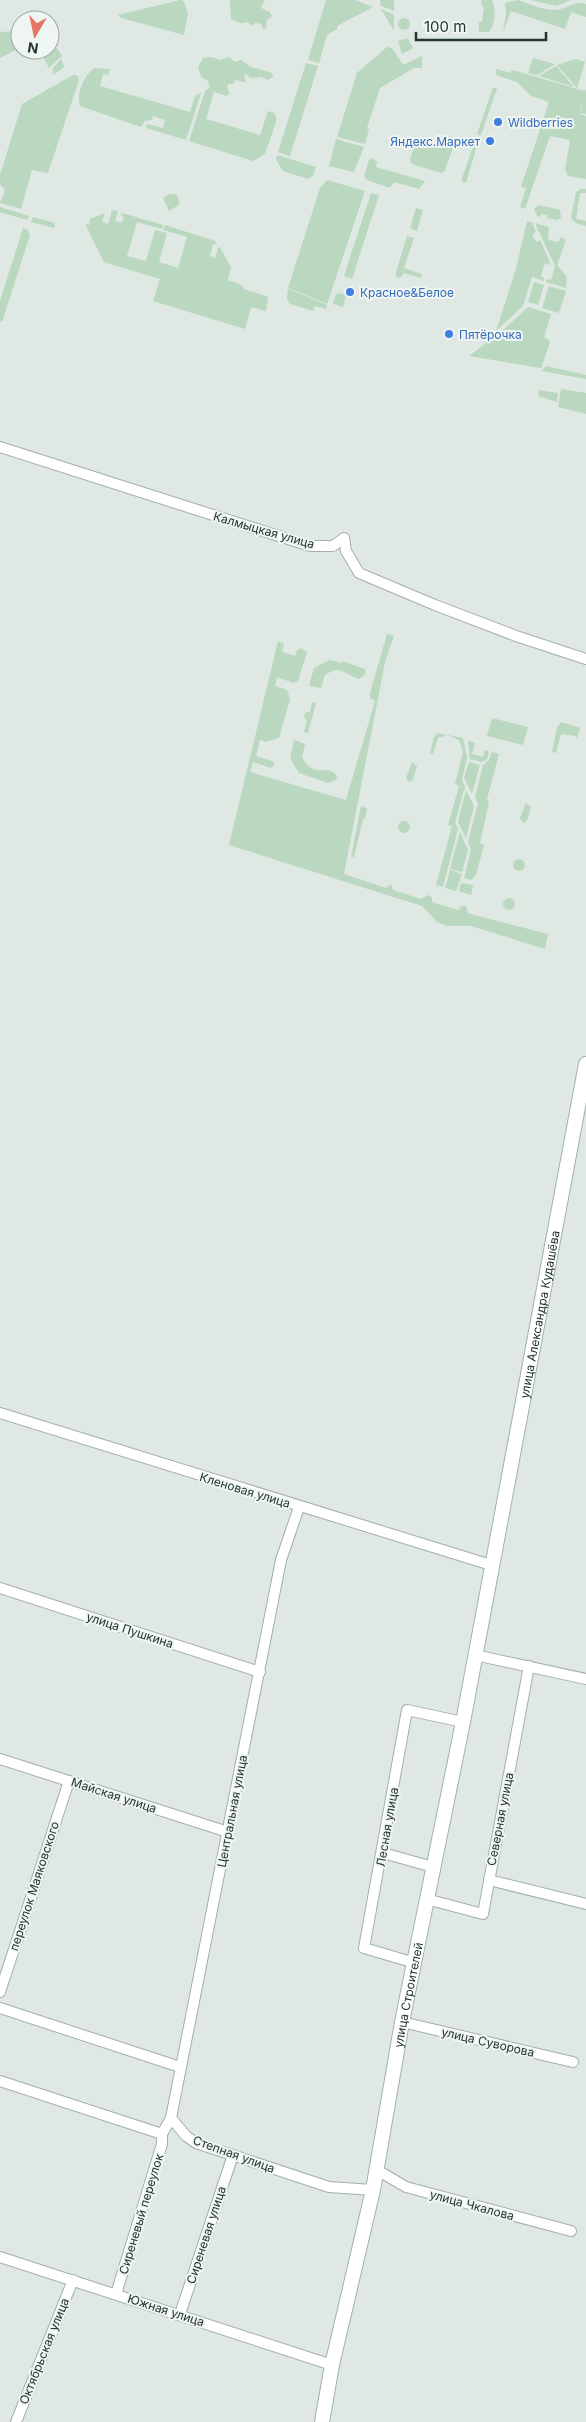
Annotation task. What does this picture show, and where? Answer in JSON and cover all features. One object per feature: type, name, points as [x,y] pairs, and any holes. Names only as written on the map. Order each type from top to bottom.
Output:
[{"type":"main road","name":"улица Александра Кудашёва","points":[[491,1565],[586,1064]]},
{"type":"main road","name":"улица Строителей","points":[[322,2422],[332,2365],[377,2170],[402,2022],[463,1722],[491,1565]]},
{"type":"street","name":"Калмыцкая улица","points":[[0,447],[310,546],[333,546],[344,538],[346,551],[359,573],[453,612],[586,659]]},
{"type":"street","name":"Кленовая улица","points":[[0,1413],[491,1565]]},
{"type":"street","name":"Центральная улица","points":[[171,2118],[260,1672],[280,1560],[299,1507]]},
{"type":"street","name":"улица Пушкина","points":[[0,1588],[260,1672]]},
{"type":"street","points":[[475,1655],[586,1679]]},
{"type":"street","name":"Северная улица","points":[[426,1899],[483,1914],[529,1666]]},
{"type":"street","name":"Лесная улица","points":[[415,1963],[364,1948],[383,1853],[407,1710],[463,1722]]},
{"type":"street","name":"Майская улица","points":[[0,1759],[228,1832]]},
{"type":"street","name":"переулок Маяковского","points":[[0,1992],[69,1781]]},
{"type":"street","points":[[383,1853],[433,1867]]},
{"type":"street","points":[[489,1880],[586,1904]]},
{"type":"street","points":[[0,2008],[180,2067]]},
{"type":"street","name":"улица Суворова","points":[[402,2022],[573,2062]]},
{"type":"street","points":[[0,2082],[162,2134],[171,2118]]},
{"type":"street","name":"Степная улица","points":[[171,2118],[186,2136],[196,2143],[329,2187],[373,2190]]},
{"type":"street","name":"Сиреневый переулок","points":[[116,2294],[162,2144],[162,2134]]},
{"type":"street","name":"Сиреневая улица","points":[[180,2314],[233,2155]]},
{"type":"street","name":"улица Чкалова","points":[[377,2170],[406,2187],[572,2231]]},
{"type":"street","name":"Южная улица","points":[[0,2257],[332,2365]]},
{"type":"street","name":"Октябрьская улица","points":[[16,2422],[73,2280]]},
{"type":"green space","points":[[183,0],[188,13],[184,35],[121,18],[118,15]]},
{"type":"green space","points":[[230,0],[265,0],[261,8],[270,12],[272,16],[267,20],[266,29],[263,29],[261,24],[256,23],[251,26],[248,22],[240,23],[231,19]]},
{"type":"green space","points":[[326,0],[355,0],[373,7],[337,26],[337,29],[327,35],[319,63],[308,60]]},
{"type":"green space","points":[[380,0],[394,0],[394,11],[381,6]]},
{"type":"green space","points":[[481,0],[492,0],[495,12],[494,21],[489,32],[479,32],[479,22],[482,22],[484,7]]},
{"type":"green space","points":[[518,0],[550,10],[577,3],[586,4],[586,17],[571,12],[565,29],[511,11],[503,32],[506,14],[505,3]]},
{"type":"green space","points":[[531,0],[571,0],[556,6]]},
{"type":"green space","points":[[381,9],[394,15],[394,31]]},
{"type":"green space","points":[[402,18],[406,18],[410,24],[406,30],[402,30],[398,26],[398,22]]},
{"type":"green space","points":[[0,32],[10,32],[10,53],[0,58]]},
{"type":"green space","points":[[408,38],[413,48],[402,54],[398,41]]},
{"type":"green space","points":[[387,47],[392,48],[403,65],[422,56],[422,68],[414,68],[380,88],[367,128],[369,129],[365,144],[337,137],[357,73]]},
{"type":"green space","points":[[211,57],[221,60],[228,57],[236,62],[241,60],[251,67],[272,73],[273,77],[268,80],[261,77],[251,78],[244,73],[246,82],[235,80],[233,84],[229,84],[227,86],[229,93],[227,96],[214,92],[206,119],[260,135],[268,111],[274,113],[277,119],[265,154],[253,161],[189,141],[205,91],[210,87],[208,81],[201,77],[198,67],[203,58]]},
{"type":"green space","points":[[533,58],[555,64],[537,75],[528,73]]},
{"type":"green space","points":[[61,59],[64,67],[53,75],[53,68]]},
{"type":"green space","points":[[576,59],[585,62],[577,88],[557,65]]},
{"type":"green space","points":[[45,60],[58,60],[49,68]]},
{"type":"green space","points":[[306,63],[318,66],[290,156],[278,152]]},
{"type":"green space","points":[[556,66],[574,87],[539,76]]},
{"type":"green space","points":[[95,68],[110,69],[108,75],[103,74],[100,86],[190,112],[195,96],[201,93],[186,140],[146,128],[147,124],[163,128],[165,120],[153,116],[152,120],[145,121],[141,127],[80,106],[79,96],[84,79]]},
{"type":"green space","points":[[496,69],[511,73],[512,70],[585,91],[586,89],[586,114],[581,113],[582,100],[580,114],[586,116],[586,179],[568,176],[565,170],[570,140],[550,136],[525,209],[520,207],[526,188],[521,187],[549,102],[531,96],[517,82],[496,75]]},
{"type":"green space","points":[[73,75],[77,75],[79,80],[48,173],[32,170],[21,209],[0,203],[5,190],[0,184],[0,175],[22,104]]},
{"type":"green space","points":[[493,88],[497,88],[481,135],[477,134]]},
{"type":"green space","points":[[336,139],[364,147],[354,172],[329,166]]},
{"type":"green space","points":[[417,139],[453,148],[444,172],[441,173],[412,164],[410,160]]},
{"type":"green space","points":[[475,141],[478,142],[466,183],[461,181]]},
{"type":"green space","points":[[277,155],[316,167],[313,176],[308,179],[283,171],[276,160]]},
{"type":"green space","points":[[373,158],[377,162],[376,167],[425,181],[419,189],[394,182],[390,188],[367,180],[364,176],[369,160]]},
{"type":"green space","points":[[327,180],[365,191],[327,304],[288,288],[320,188]]},
{"type":"green space","points":[[586,189],[586,193],[580,193],[576,219],[586,221],[586,226],[575,223],[571,218],[576,192]]},
{"type":"green space","points":[[371,193],[379,195],[352,279],[344,276]]},
{"type":"green space","points":[[169,194],[177,195],[180,204],[169,211],[163,198]]},
{"type":"green space","points":[[539,205],[560,210],[561,218],[556,220],[547,218],[547,215],[541,214],[540,217],[537,216],[534,209]]},
{"type":"green space","points":[[0,207],[29,216],[27,220],[0,212]]},
{"type":"green space","points":[[416,208],[423,210],[417,231],[410,228]]},
{"type":"green space","points":[[112,210],[118,211],[115,221],[122,223],[124,217],[121,215],[122,213],[163,225],[162,229],[137,222],[127,256],[146,261],[155,230],[167,233],[159,262],[178,268],[187,237],[163,230],[165,225],[215,241],[217,245],[213,244],[210,256],[215,258],[219,246],[231,267],[228,280],[242,285],[244,289],[268,297],[266,311],[251,307],[245,329],[153,301],[160,279],[104,262],[85,224],[89,225],[90,219],[105,213],[102,222],[108,224]]},
{"type":"green space","points":[[33,217],[55,223],[54,228],[31,222]]},
{"type":"green space","points":[[527,221],[532,222],[536,232],[532,235],[536,242],[540,240],[551,265],[545,263],[541,276],[544,278],[544,281],[532,277],[523,306],[496,331],[516,269]]},
{"type":"green space","points":[[535,223],[549,227],[548,240],[559,242],[560,237],[566,240],[557,265],[567,277],[566,288],[546,282],[547,279],[551,280],[555,266]]},
{"type":"green space","points":[[23,228],[28,230],[30,235],[2,322],[0,321],[0,301]]},
{"type":"green space","points":[[407,236],[414,238],[404,268],[422,274],[421,278],[404,273],[400,278],[395,276]]},
{"type":"green space","points":[[534,282],[544,285],[538,305],[528,302]]},
{"type":"green space","points":[[549,286],[566,291],[559,313],[542,308]]},
{"type":"green space","points":[[288,289],[327,305],[326,309],[315,306],[313,311],[290,304],[287,299]]},
{"type":"green space","points":[[336,294],[346,295],[343,307],[333,304]]},
{"type":"green space","points":[[528,307],[551,314],[544,337],[550,343],[541,368],[469,356],[501,332]]},
{"type":"green space","points":[[546,366],[586,375],[586,379],[542,371]]},
{"type":"green space","points":[[561,389],[586,393],[586,414],[558,407]]},
{"type":"green space","points":[[539,390],[558,393],[557,402],[538,396]]},
{"type":"green space","points":[[387,634],[394,636],[385,662],[344,874],[386,888],[391,884],[393,890],[421,899],[428,895],[432,897],[432,902],[458,910],[461,906],[466,906],[468,913],[548,934],[545,949],[471,926],[447,926],[437,922],[422,906],[229,845],[278,641],[284,644],[282,652],[295,656],[297,650],[301,648],[307,652],[298,681],[293,683],[277,677],[275,686],[287,690],[290,699],[279,738],[266,742],[260,740],[256,756],[272,761],[275,765],[271,768],[253,762],[250,772],[346,800],[375,701],[370,698],[370,693]]},
{"type":"green space","points":[[330,660],[341,663],[342,661],[365,669],[365,675],[359,679],[342,671],[335,670],[325,675],[321,688],[309,686],[314,668]]},
{"type":"green space","points":[[312,702],[316,703],[308,733],[304,732],[307,721],[304,717],[305,713],[310,712]]},
{"type":"green space","points":[[492,718],[528,727],[523,745],[487,736]]},
{"type":"green space","points":[[561,722],[580,728],[577,739],[576,736],[561,734],[556,753],[552,752],[557,728]]},
{"type":"green space","points":[[438,733],[463,738],[467,758],[462,780],[465,787],[455,822],[458,829],[443,887],[436,885],[452,826],[448,825],[459,786],[455,784],[463,752],[459,740],[447,735],[438,738],[433,754],[430,753],[434,737]]},
{"type":"green space","points":[[294,740],[305,744],[302,757],[307,764],[316,770],[329,770],[333,772],[337,776],[336,780],[328,783],[299,773],[290,758]]},
{"type":"green space","points":[[468,740],[475,743],[472,754],[483,757],[485,750],[489,751],[487,759],[482,762],[470,759]]},
{"type":"green space","points":[[492,752],[499,754],[487,799],[489,802],[480,843],[484,845],[476,875],[471,880],[464,878],[471,850],[468,842],[478,804],[475,797],[483,765],[489,760]]},
{"type":"green space","points":[[412,762],[417,766],[413,780],[409,782],[406,778]]},
{"type":"green space","points":[[469,762],[480,765],[472,794],[464,778]]},
{"type":"green space","points":[[466,790],[474,806],[466,838],[458,822]]},
{"type":"green space","points":[[526,803],[531,807],[527,821],[523,823],[520,818]]},
{"type":"green space","points":[[361,806],[367,808],[365,819],[363,819],[354,857],[351,857]]},
{"type":"green space","points":[[402,821],[406,821],[410,827],[406,833],[402,833],[398,829],[398,825]]},
{"type":"green space","points":[[460,832],[468,850],[462,872],[450,869]]},
{"type":"green space","points":[[519,859],[525,865],[519,871],[513,865]]},
{"type":"green space","points":[[450,870],[462,874],[456,891],[445,888]]},
{"type":"green space","points":[[461,883],[473,885],[471,895],[459,891]]},
{"type":"green space","points":[[507,898],[511,898],[515,904],[511,910],[507,910],[503,906],[503,902]]},
{"type":"place","name":"Wildberries","points":[[498,122]]},
{"type":"place","name":"Яндекс.Маркет","points":[[490,141]]},
{"type":"place","name":"Красное&Белое","points":[[350,292]]},
{"type":"place","name":"Пятёрочка","points":[[449,334]]}]
